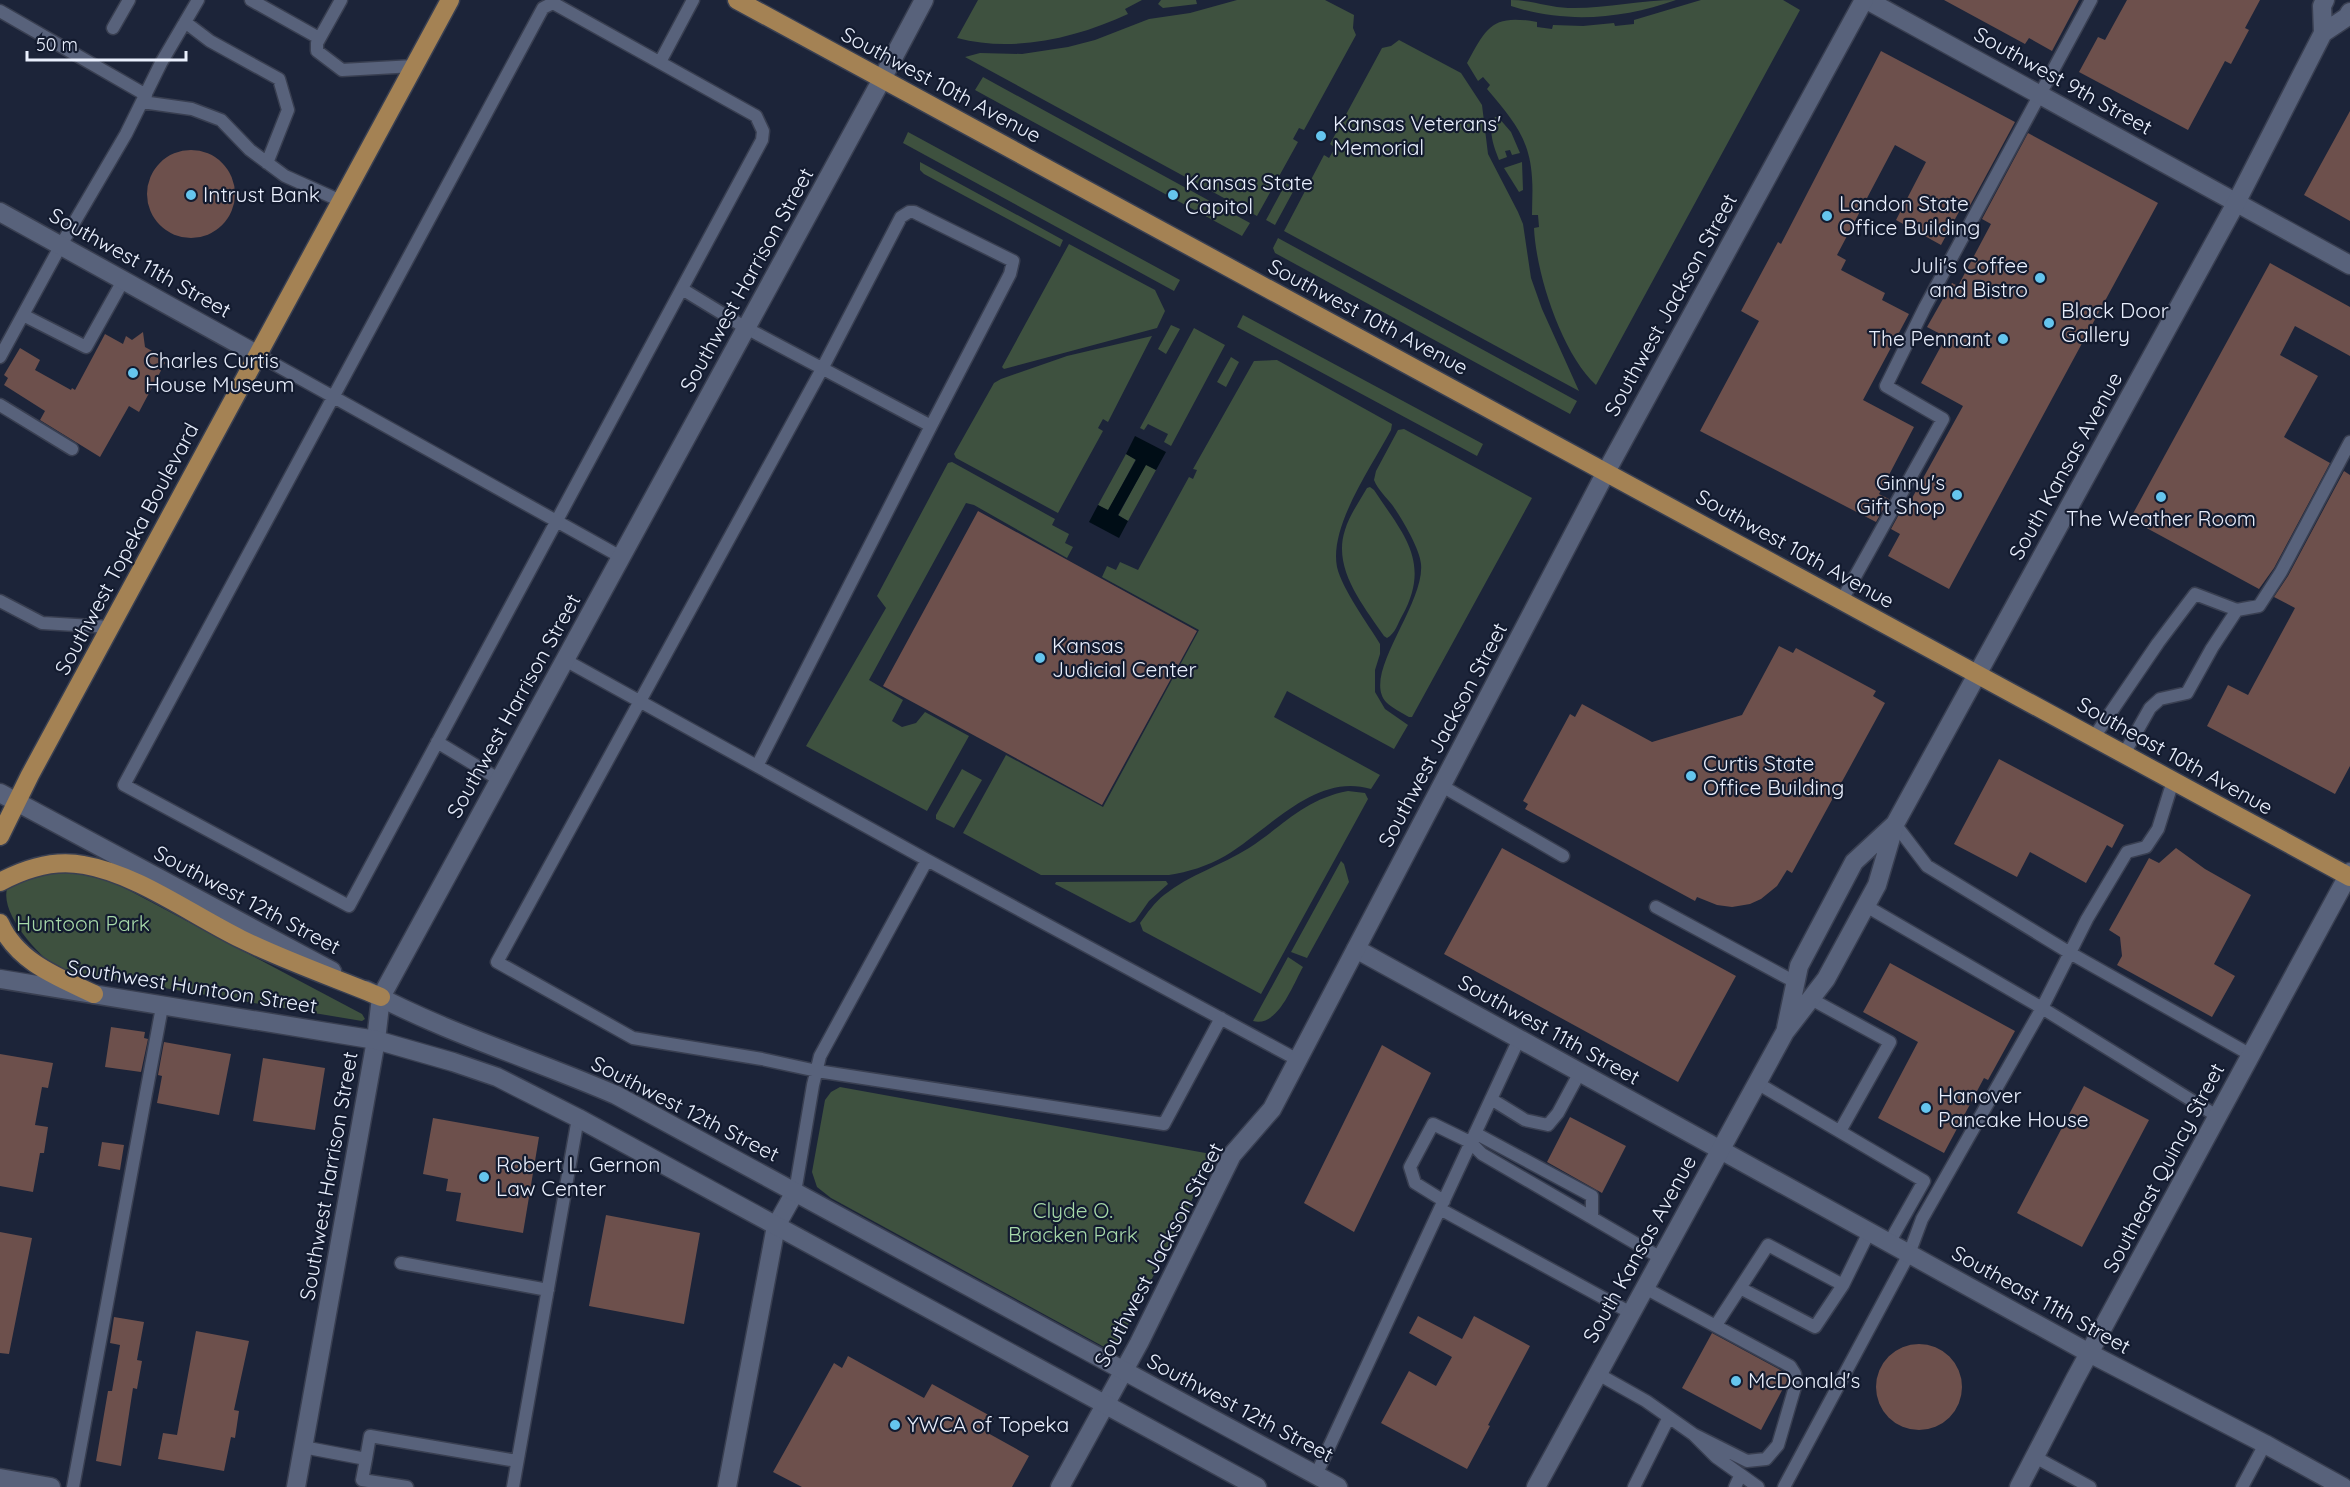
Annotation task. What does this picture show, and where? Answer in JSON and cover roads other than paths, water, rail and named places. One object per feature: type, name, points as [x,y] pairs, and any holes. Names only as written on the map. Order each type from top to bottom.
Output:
[{"type":"main road","name":"Southwest Topeka Boulevard","points":[[0,836],[110,627],[450,0]]},
{"type":"main road","name":"Southwest 10th Avenue","points":[[737,0],[1977,674]]},
{"type":"main road","name":"Southeast 10th Avenue","points":[[1977,674],[2349,875]]},
{"type":"main road","points":[[0,882],[18,872],[42,864],[82,864],[124,876],[243,939],[381,998]]},
{"type":"main road","points":[[0,923],[6,936],[22,954],[38,966],[94,994]]},
{"type":"street","name":"Southwest Harrison Street","points":[[296,1487],[376,1040],[381,998],[924,0]]},
{"type":"street","name":"Southwest 9th Street","points":[[1865,0],[2350,265]]},
{"type":"street","name":"Southwest Jackson Street","points":[[1060,1487],[1106,1405],[1232,1155],[1272,1109],[1606,472],[1865,0]]},
{"type":"street","name":"South Kansas Avenue","points":[[2323,33],[2322,6],[2325,0]]},
{"type":"street","name":"South Kansas Avenue","points":[[1536,1487],[1785,1032],[1826,979],[1866,906],[1877,885],[1895,824],[2236,202],[2323,33],[2347,17],[2350,12]]},
{"type":"street","name":"Southwest 11th Street","points":[[0,212],[258,355]]},
{"type":"street","name":"Southwest 12th Street","points":[[0,793],[381,998],[444,1028],[552,1067],[616,1095],[1338,1487]]},
{"type":"street","name":"South Kansas Avenue","points":[[1785,1032],[1799,966],[1854,862],[1895,824]]},
{"type":"street","name":"Southeast Quincy Street","points":[[2019,1487],[2089,1353],[2349,875]]},
{"type":"street","name":"Southwest 11th Street","points":[[1356,949],[1720,1150]]},
{"type":"street","name":"Southwest Huntoon Street","points":[[0,979],[376,1040]]},
{"type":"street","points":[[376,1040],[497,1077],[578,1118],[1257,1487]]},
{"type":"street","name":"Southeast 11th Street","points":[[1720,1150],[2089,1353],[2343,1487]]},
{"type":"street","points":[[727,1487],[776,1226],[795,1192]]},
{"type":"street","points":[[0,1478],[51,1487]]},
{"type":"lane","points":[[113,28],[129,0]]},
{"type":"lane","points":[[0,357],[198,0]]},
{"type":"lane","points":[[251,0],[320,39]]},
{"type":"lane","points":[[341,0],[317,43],[318,51],[342,70],[414,66]]},
{"type":"lane","points":[[660,62],[693,0]]},
{"type":"lane","points":[[1842,600],[1942,419],[1886,386],[1925,307],[2091,0]]},
{"type":"lane","points":[[554,3],[660,62],[756,116],[763,131],[762,140],[349,906],[124,785],[543,8],[554,3]]},
{"type":"lane","points":[[0,11],[144,98],[192,109],[221,120],[250,150],[285,176],[341,201]]},
{"type":"lane","points":[[185,22],[210,41],[279,79],[288,110],[267,163]]},
{"type":"lane","points":[[757,766],[1013,267],[1010,259],[914,212],[905,213],[497,962],[633,1038],[762,1059],[817,1071],[1164,1124],[1221,1018]]},
{"type":"lane","points":[[23,315],[86,347],[123,279]]},
{"type":"lane","points":[[682,289],[746,328],[932,426]]},
{"type":"lane","points":[[258,355],[621,557]]},
{"type":"lane","points":[[0,405],[72,450]]},
{"type":"lane","points":[[2094,737],[2158,643],[2195,594],[2237,610],[2259,606],[2281,572],[2350,442]]},
{"type":"lane","points":[[0,601],[42,622],[110,627]]},
{"type":"lane","points":[[2124,754],[2150,708],[2160,699],[2187,693],[2212,648],[2237,610]]},
{"type":"lane","points":[[565,660],[927,860],[1298,1060]]},
{"type":"lane","points":[[437,742],[500,780]]},
{"type":"lane","points":[[1784,1487],[1909,1254],[1922,1219],[2042,1008],[2127,852],[2146,847],[2158,829],[2173,780]]},
{"type":"lane","points":[[1442,786],[1563,856]]},
{"type":"lane","points":[[1895,824],[1927,866],[2070,953],[2251,1055]]},
{"type":"lane","points":[[795,1192],[820,1056],[927,860]]},
{"type":"lane","points":[[1866,906],[2042,1008],[2217,1116]]},
{"type":"lane","points":[[1656,907],[1796,981]]},
{"type":"lane","points":[[1811,999],[1890,1042],[1840,1131]]},
{"type":"lane","points":[[72,1487],[162,1007]]},
{"type":"lane","points":[[1316,1475],[1520,1039]]},
{"type":"lane","points":[[1491,1099],[1525,1120],[1548,1125],[1558,1113],[1580,1072]]},
{"type":"lane","points":[[1757,1083],[1924,1181],[1889,1243]]},
{"type":"lane","points":[[513,1487],[578,1118]]},
{"type":"lane","points":[[1592,1216],[1592,1196],[1473,1137],[1434,1124],[1410,1167],[1414,1183],[1442,1205],[1631,1313]]},
{"type":"lane","points":[[1473,1137],[1482,1154],[1661,1258]]},
{"type":"lane","points":[[1740,1288],[1815,1327],[1843,1285],[1869,1232]]},
{"type":"lane","points":[[1716,1325],[1768,1245],[1843,1285]]},
{"type":"lane","points":[[401,1263],[548,1290]]},
{"type":"lane","points":[[1598,1374],[1646,1401],[1693,1434],[1747,1461],[1766,1459],[1778,1445],[1795,1387],[1795,1374],[1790,1366],[1645,1288]]},
{"type":"lane","points":[[1634,1487],[1669,1417]]},
{"type":"lane","points":[[1693,1434],[1738,1481],[1758,1487]]},
{"type":"lane","points":[[407,1487],[362,1480],[370,1436],[517,1461]]},
{"type":"lane","points":[[2242,1487],[2265,1444]]},
{"type":"lane","points":[[303,1447],[366,1459]]},
{"type":"lane","points":[[2035,1456],[2090,1487]]},
{"type":"place","name":"Kansas Veterans' Memorial","points":[[1321,136]]},
{"type":"place","name":"Intrust Bank","points":[[191,195]]},
{"type":"place","name":"Kansas State Capitol","points":[[1173,195]]},
{"type":"place","name":"Landon State Office Building","points":[[1827,216]]},
{"type":"place","name":"Juli's Coffee and Bistro","points":[[2040,278]]},
{"type":"place","name":"Black Door Gallery","points":[[2049,323]]},
{"type":"place","name":"The Pennant","points":[[2003,339]]},
{"type":"place","name":"Charles Curtis House Museum","points":[[133,373]]},
{"type":"place","name":"Ginny's Gift Shop","points":[[1957,495]]},
{"type":"place","name":"The Weather Room","points":[[2161,497]]},
{"type":"place","name":"Kansas Judicial Center","points":[[1040,658]]},
{"type":"place","name":"Curtis State Office Building","points":[[1691,776]]},
{"type":"place","name":"Hanover Pancake House","points":[[1926,1108]]},
{"type":"place","name":"Robert L. Gernon Law Center","points":[[484,1177]]},
{"type":"place","name":"McDonald's","points":[[1736,1381]]},
{"type":"place","name":"YWCA of Topeka","points":[[895,1425]]},
{"type":"park label","name":"Huntoon Park","points":[[83,924]]},
{"type":"park label","name":"Clyde O. Bracken Park","points":[[1073,1223]]}]
